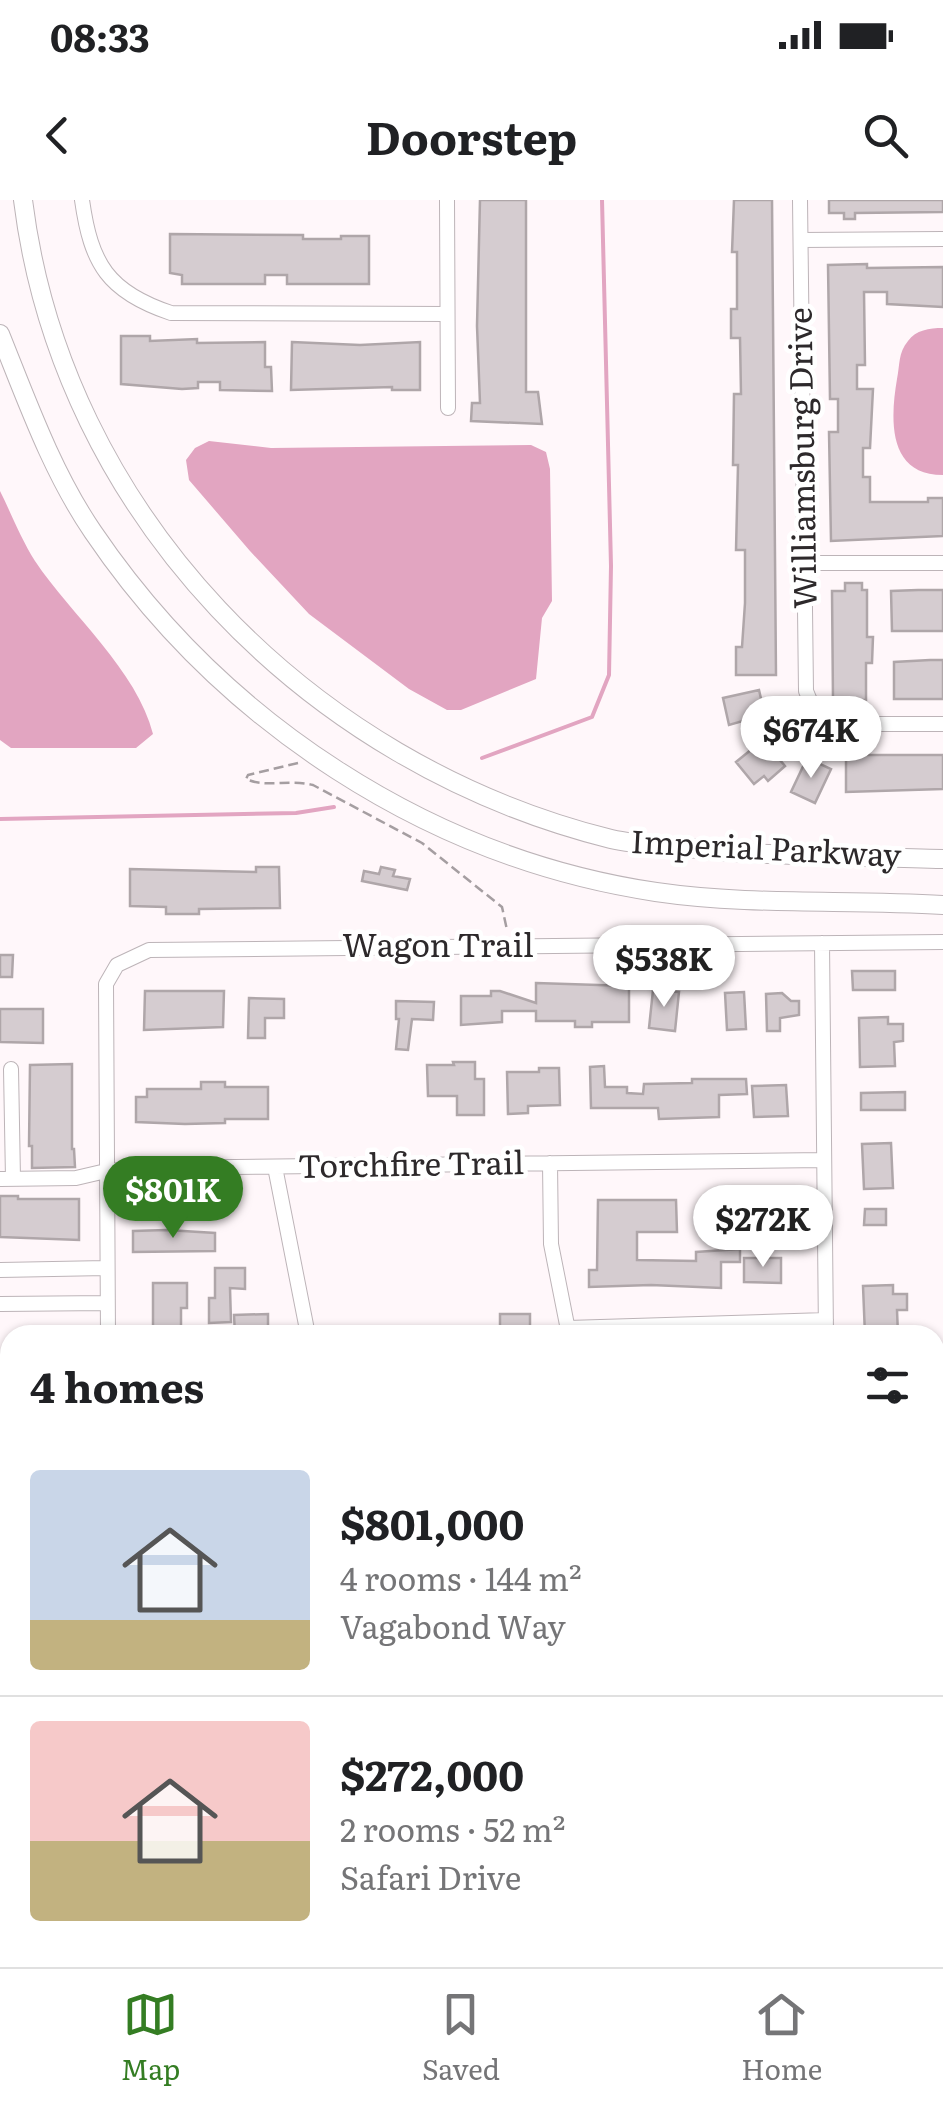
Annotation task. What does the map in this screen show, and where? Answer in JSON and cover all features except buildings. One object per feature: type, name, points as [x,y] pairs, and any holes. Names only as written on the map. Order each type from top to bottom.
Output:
[{"type":"main road","name":"Imperial Parkway","points":[[24,200],[30,250],[61,356],[106,458],[162,543],[235,629],[308,694],[397,754],[497,803],[614,840],[738,854],[943,859]]},
{"type":"main road","name":"Imperial Parkway","points":[[0,334],[38,430],[91,529],[155,616],[208,672],[266,722],[346,777],[452,833],[552,869],[656,892],[772,901],[943,905]]},
{"type":"street","points":[[82,200],[90,240],[104,273],[115,286],[143,304],[170,312],[447,314]]},
{"type":"street","points":[[447,200],[448,408]]},
{"type":"street","name":"Williamsburg Drive","points":[[800,200],[806,691],[816,715],[828,724],[943,724]]},
{"type":"street","points":[[801,240],[943,238]]},
{"type":"street","points":[[805,564],[943,563]]},
{"type":"street","name":"Wagon Trail","points":[[106,1171],[106,984],[117,965],[149,950],[943,942]]},
{"type":"street","points":[[822,943],[826,1325]]},
{"type":"street","points":[[7,1178],[10,1069]]},
{"type":"street","name":"Torchfire Trail","points":[[7,1178],[275,1167],[824,1160]]},
{"type":"street","points":[[550,1164],[551,1244],[567,1325]]},
{"type":"street","points":[[275,1167],[306,1325]]},
{"type":"street","points":[[106,1171],[108,1325]]},
{"type":"street","points":[[0,1270],[106,1268]]},
{"type":"street","points":[[0,1304],[107,1303]]},
{"type":"path","points":[[298,763],[248,775],[246,779],[257,784],[294,780],[313,786],[422,843],[502,907],[511,946]]},
{"type":"shaded area","points":[[943,328],[943,475],[925,473],[902,455],[894,411],[905,346],[919,332]]},
{"type":"shaded area","points":[[209,441],[271,448],[531,445],[546,452],[550,469],[552,601],[542,618],[536,679],[461,710],[447,710],[409,689],[309,614],[189,480],[186,460],[195,448]]},
{"type":"shaded area","points":[[0,491],[35,561],[118,665],[145,710],[153,734],[136,748],[11,748],[0,740]]},
{"type":"waterway","points":[[482,758],[592,717],[609,675],[611,566],[602,200]]},
{"type":"waterway","points":[[0,819],[296,813],[334,807]]}]
